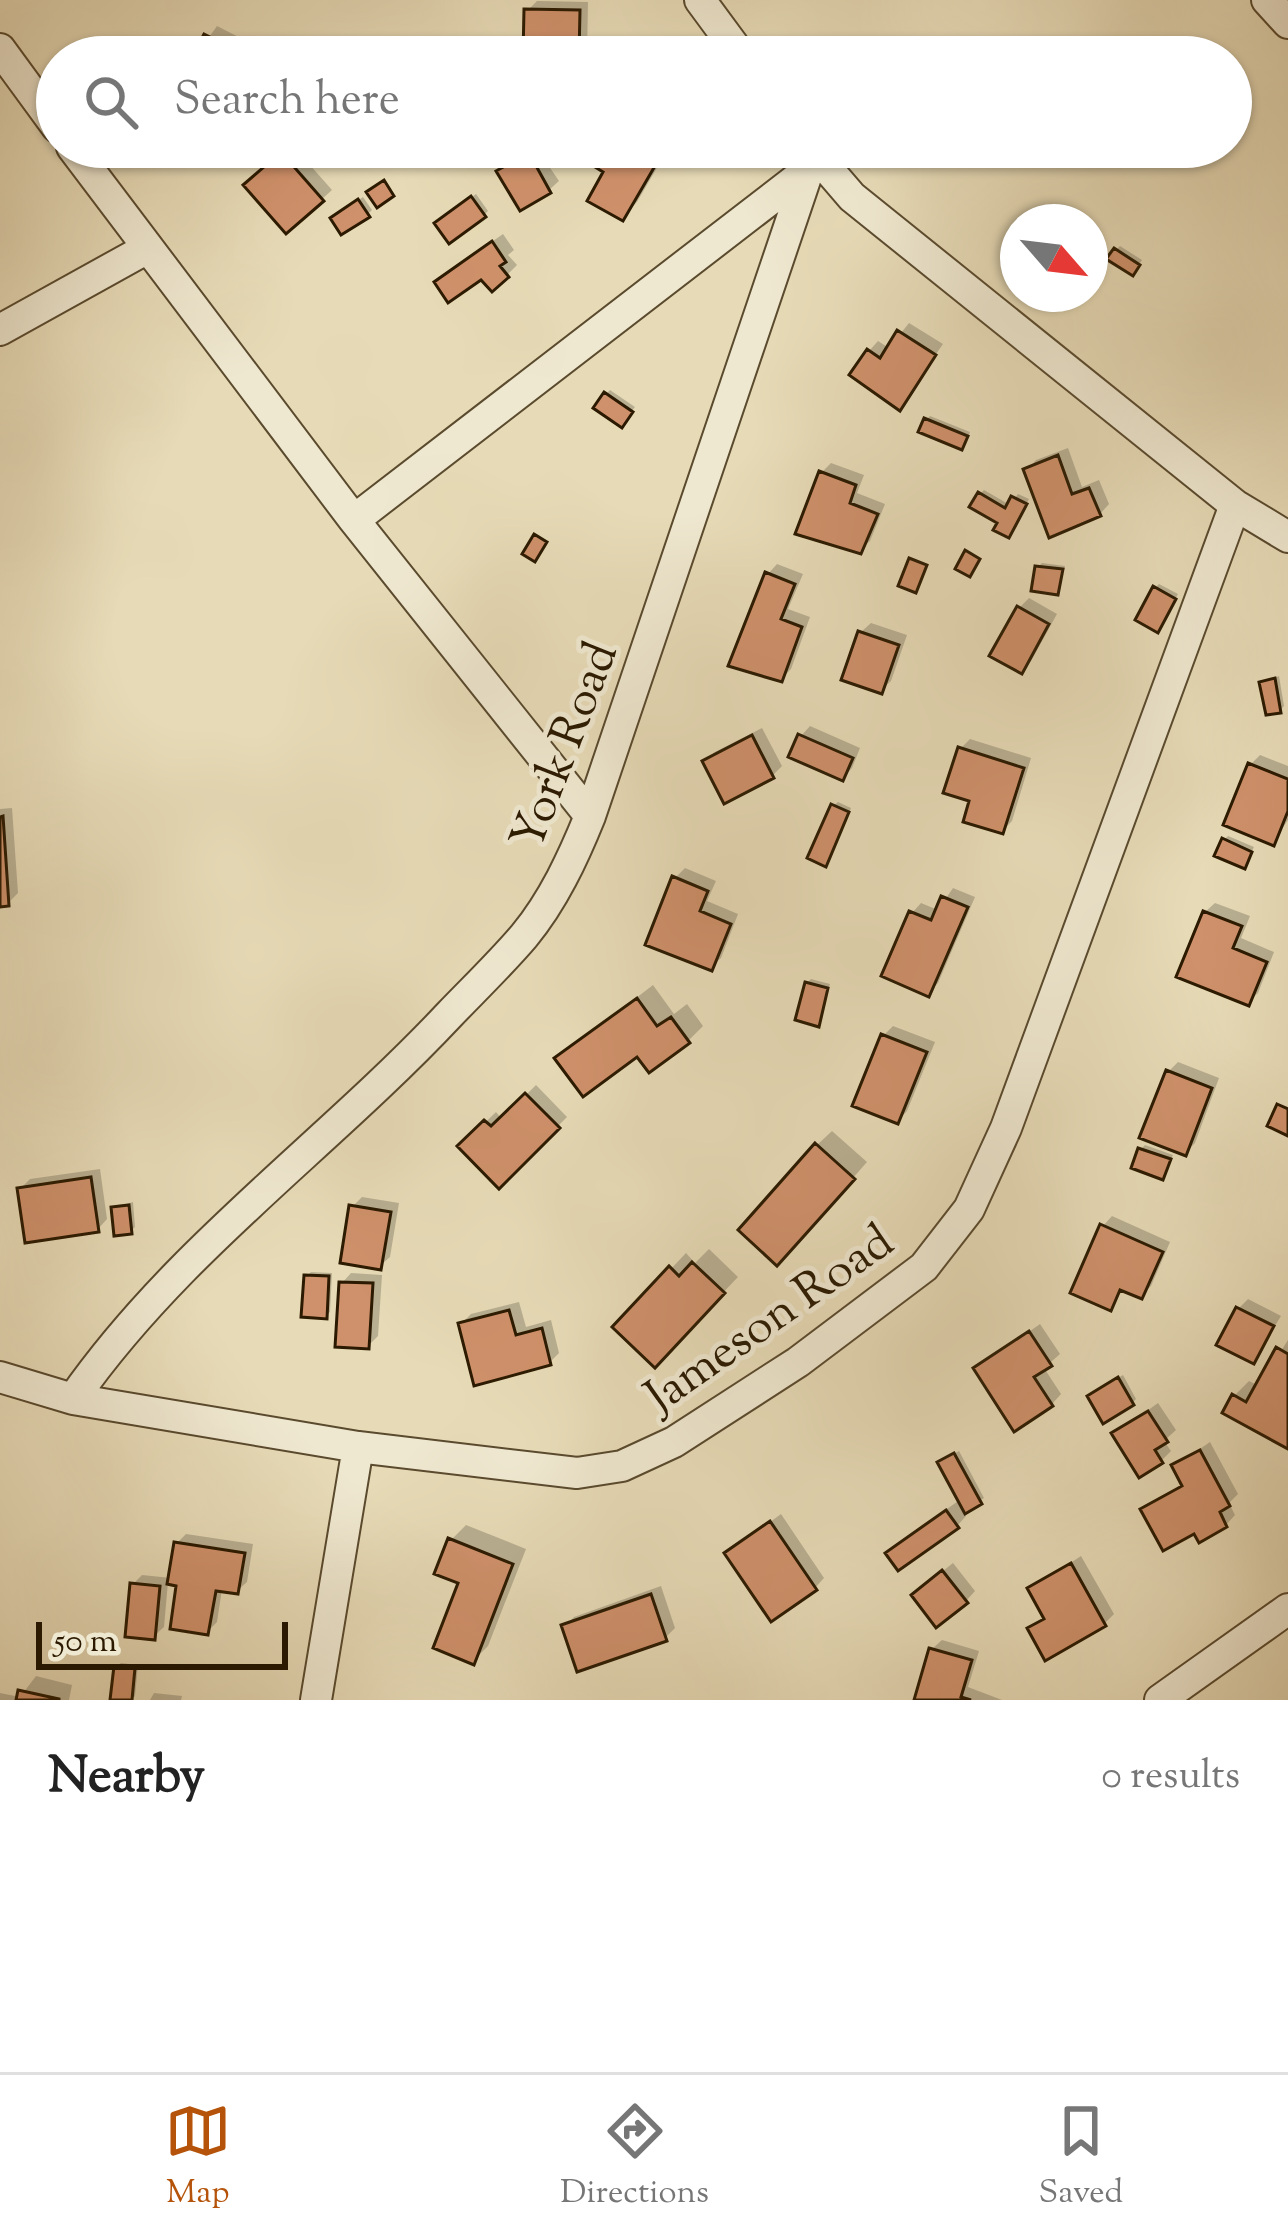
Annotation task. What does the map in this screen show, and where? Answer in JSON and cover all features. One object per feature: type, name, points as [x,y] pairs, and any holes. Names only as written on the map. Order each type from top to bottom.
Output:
[{"type":"street","points":[[700,0],[727,36]]},
{"type":"street","points":[[1267,0],[1288,23]]},
{"type":"street","points":[[0,49],[36,98]]},
{"type":"street","points":[[87,168],[354,520],[590,816]]},
{"type":"street","points":[[354,520],[806,168]]},
{"type":"street","name":"York Road","points":[[73,1399],[125,1328],[171,1279],[403,1064],[526,934],[570,864],[812,168]]},
{"type":"street","points":[[821,168],[1235,505],[1288,537]]},
{"type":"street","points":[[0,330],[146,249]]},
{"type":"street","name":"Jameson Road","points":[[0,1378],[73,1399],[358,1448],[577,1473],[622,1466],[674,1442],[797,1362],[924,1267],[969,1209],[1006,1128],[1235,505]]},
{"type":"street","points":[[316,1700],[358,1448]]},
{"type":"street","points":[[1160,1700],[1288,1609]]},
{"type":"building","points":[[524,9],[580,10],[579,36],[523,36]]},
{"type":"building","points":[[263,168],[295,168],[324,201],[286,234],[243,185]]},
{"type":"building","points":[[537,168],[551,193],[520,211],[496,171]]},
{"type":"building","points":[[597,168],[654,168],[623,221],[587,201],[603,172]]},
{"type":"building","points":[[384,180],[394,196],[377,208],[366,192]]},
{"type":"building","points":[[471,196],[486,217],[449,244],[434,223]]},
{"type":"building","points":[[358,199],[370,217],[341,235],[330,218]]},
{"type":"building","points":[[492,241],[506,262],[500,266],[509,277],[492,292],[481,280],[448,303],[434,282]]},
{"type":"building","points":[[1114,248],[1140,265],[1133,276],[1108,256]]},
{"type":"building","points":[[897,330],[936,355],[900,411],[849,375],[867,349],[880,358]]},
{"type":"building","points":[[604,392],[633,412],[622,428],[593,408]]},
{"type":"building","points":[[924,418],[968,436],[962,450],[918,432]]},
{"type":"building","points":[[1058,455],[1072,494],[1089,488],[1101,516],[1049,538],[1023,469]]},
{"type":"building","points":[[819,471],[856,485],[850,503],[878,514],[861,554],[795,534]]},
{"type":"building","points":[[978,492],[1005,508],[1011,496],[1027,504],[1009,538],[993,530],[997,523],[969,507]]},
{"type":"building","points":[[534,534],[547,542],[535,562],[522,554]]},
{"type":"building","points":[[965,550],[980,559],[970,577],[955,569]]},
{"type":"building","points":[[909,558],[927,565],[916,593],[898,586]]},
{"type":"building","points":[[1035,566],[1063,569],[1058,595],[1031,591]]},
{"type":"building","points":[[765,572],[795,584],[781,619],[802,627],[782,682],[728,666]]},
{"type":"building","points":[[1153,586],[1176,599],[1158,633],[1135,620]]},
{"type":"building","points":[[1017,606],[1049,624],[1022,674],[989,656]]},
{"type":"building","points":[[858,631],[899,645],[882,694],[841,680]]},
{"type":"building","points":[[1275,678],[1281,713],[1266,715],[1259,682]]},
{"type":"building","points":[[798,734],[853,758],[843,781],[788,757]]},
{"type":"building","points":[[752,735],[774,778],[724,804],[702,761]]},
{"type":"building","points":[[958,747],[1024,768],[1003,834],[963,822],[969,801],[943,793]]},
{"type":"building","points":[[1248,763],[1288,779],[1288,811],[1274,846],[1223,825]]},
{"type":"building","points":[[831,804],[849,812],[826,867],[807,858]]},
{"type":"building","points":[[0,817],[9,906],[0,907]]},
{"type":"building","points":[[1222,838],[1252,852],[1245,869],[1214,856]]},
{"type":"building","points":[[672,876],[708,891],[700,911],[731,924],[712,971],[645,945]]},
{"type":"building","points":[[941,896],[968,907],[929,997],[881,976],[909,911],[931,920]]},
{"type":"building","points":[[1203,911],[1242,926],[1233,948],[1267,962],[1249,1006],[1176,977]]},
{"type":"building","points":[[805,982],[828,988],[819,1027],[795,1020]]},
{"type":"building","points":[[637,998],[657,1026],[671,1017],[690,1043],[649,1073],[637,1057],[583,1097],[554,1058]]},
{"type":"building","points":[[881,1034],[927,1052],[898,1124],[852,1106]]},
{"type":"building","points":[[1166,1070],[1212,1088],[1186,1156],[1139,1138]]},
{"type":"building","points":[[525,1093],[560,1128],[499,1189],[457,1146],[484,1120],[491,1126]]},
{"type":"building","points":[[1277,1104],[1288,1109],[1288,1136],[1267,1126]]},
{"type":"building","points":[[815,1143],[855,1179],[777,1266],[738,1230]]},
{"type":"building","points":[[1138,1148],[1171,1159],[1163,1180],[1131,1168]]},
{"type":"building","points":[[91,1177],[99,1232],[25,1243],[17,1188]]},
{"type":"building","points":[[129,1205],[132,1234],[114,1236],[111,1207]]},
{"type":"building","points":[[349,1205],[391,1212],[381,1270],[340,1263]]},
{"type":"building","points":[[1100,1224],[1163,1252],[1142,1299],[1120,1290],[1111,1311],[1070,1293]]},
{"type":"building","points":[[692,1262],[725,1293],[655,1368],[612,1327],[669,1266],[679,1276]]},
{"type":"building","points":[[304,1275],[329,1276],[327,1319],[301,1317]]},
{"type":"building","points":[[339,1282],[373,1283],[369,1349],[335,1347]]},
{"type":"building","points":[[1236,1307],[1274,1326],[1254,1364],[1216,1345]]},
{"type":"building","points":[[509,1310],[516,1335],[542,1328],[551,1365],[474,1386],[458,1323]]},
{"type":"building","points":[[1029,1331],[1052,1366],[1034,1377],[1053,1406],[1014,1432],[973,1368]]},
{"type":"building","points":[[1276,1347],[1288,1354],[1288,1449],[1222,1413],[1232,1394],[1246,1402]]},
{"type":"building","points":[[1118,1377],[1134,1405],[1103,1424],[1087,1396]]},
{"type":"building","points":[[1148,1411],[1168,1442],[1155,1450],[1163,1463],[1139,1478],[1111,1433]]},
{"type":"building","points":[[1200,1450],[1230,1506],[1220,1512],[1227,1527],[1199,1543],[1194,1534],[1163,1551],[1140,1509],[1182,1486],[1171,1465]]},
{"type":"building","points":[[954,1453],[982,1504],[965,1514],[937,1462]]},
{"type":"building","points":[[946,1510],[959,1528],[898,1571],[885,1553]]},
{"type":"building","points":[[770,1521],[817,1590],[771,1622],[724,1553]]},
{"type":"building","points":[[448,1538],[513,1564],[474,1665],[433,1648],[458,1583],[434,1574]]},
{"type":"building","points":[[174,1542],[245,1553],[238,1594],[216,1591],[208,1635],[170,1629],[176,1586],[167,1584]]},
{"type":"building","points":[[1071,1563],[1106,1626],[1045,1661],[1027,1628],[1044,1619],[1027,1588]]},
{"type":"building","points":[[942,1570],[968,1603],[936,1628],[911,1595]]},
{"type":"building","points":[[130,1583],[160,1586],[155,1640],[125,1637]]},
{"type":"building","points":[[651,1594],[667,1641],[577,1672],[561,1625]]},
{"type":"building","points":[[929,1648],[972,1660],[961,1697],[971,1700],[914,1700]]},
{"type":"building","points":[[114,1666],[135,1668],[132,1700],[110,1700]]},
{"type":"building","points":[[18,1690],[59,1699],[59,1700],[16,1700]]}]
